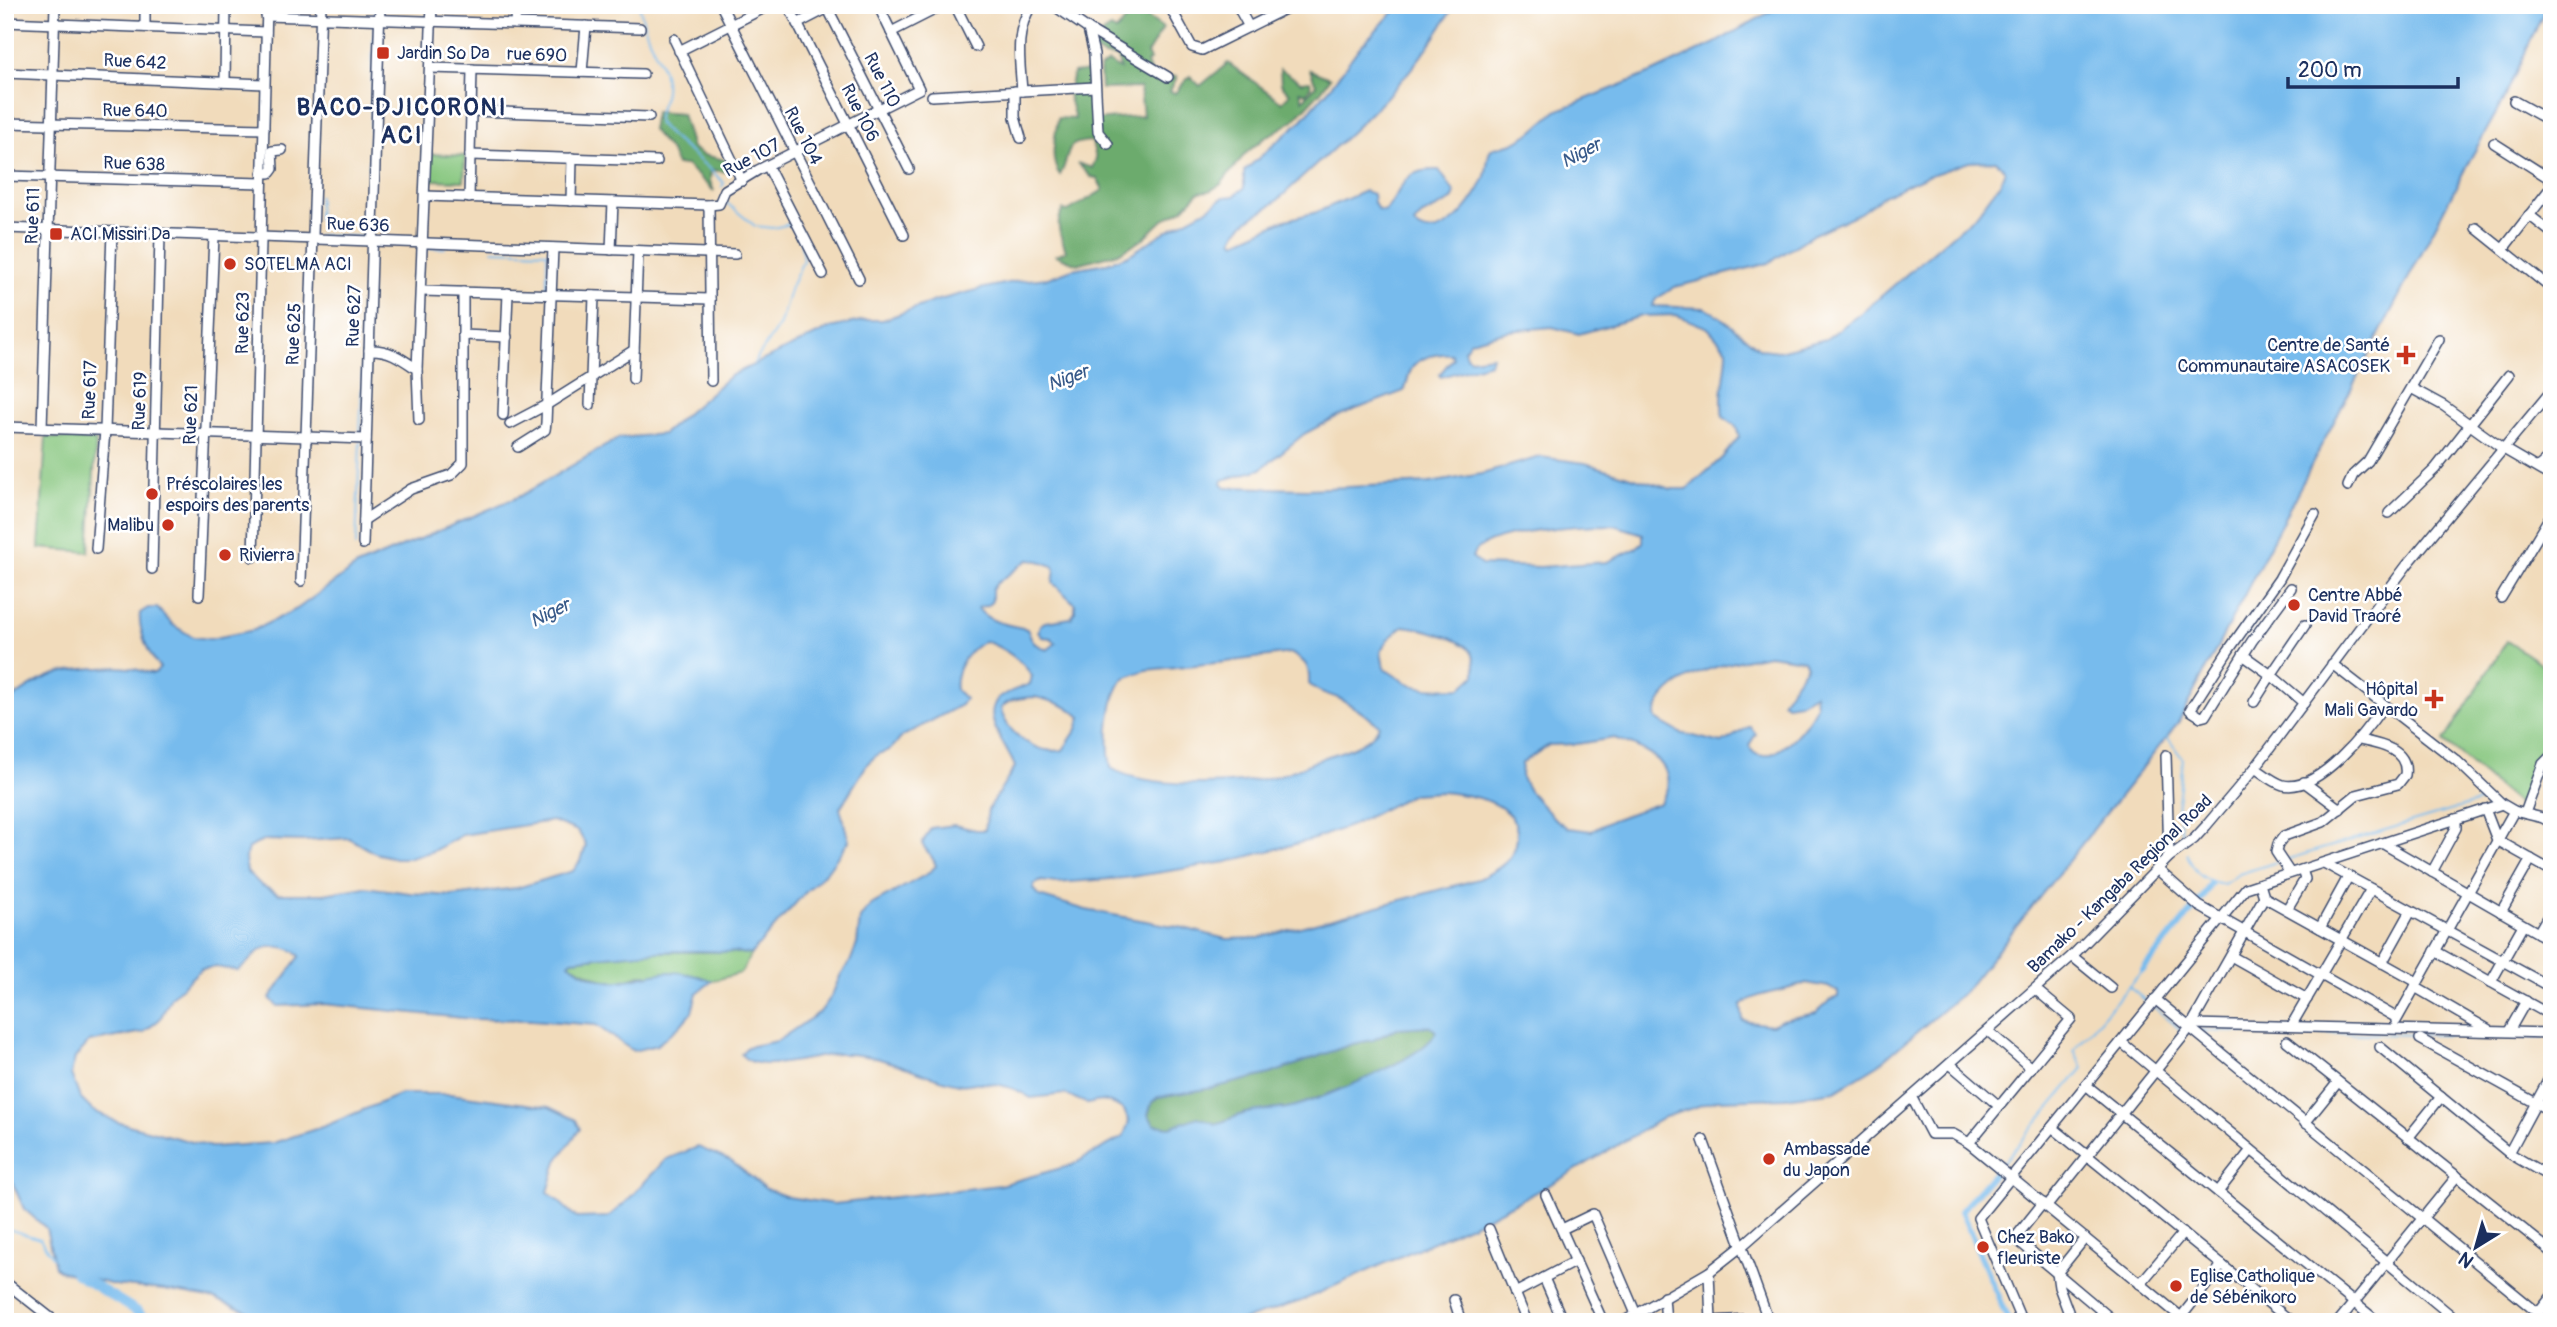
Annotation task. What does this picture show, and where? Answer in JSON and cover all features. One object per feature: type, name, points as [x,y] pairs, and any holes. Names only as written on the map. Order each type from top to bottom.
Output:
[{"type":"street","name":"Rue 611","points":[[42,428],[55,5]]},
{"type":"street","points":[[145,5],[145,27]]},
{"type":"street","points":[[225,82],[226,5]]},
{"type":"street","name":"Rue 623","points":[[253,557],[267,5]]},
{"type":"street","name":"Rue 625","points":[[301,581],[321,5]]},
{"type":"street","name":"Rue 627","points":[[363,544],[380,5]]},
{"type":"street","points":[[419,419],[417,369],[432,5]]},
{"type":"street","points":[[514,24],[516,5]]},
{"type":"street","name":"Rue 104","points":[[721,5],[859,279]]},
{"type":"street","points":[[679,51],[770,5]]},
{"type":"street","name":"Rue 106","points":[[788,5],[904,235]]},
{"type":"street","points":[[878,5],[891,32],[944,5]]},
{"type":"street","points":[[955,5],[976,47]]},
{"type":"street","points":[[1021,138],[1015,117],[1018,48],[1024,19],[1031,5]]},
{"type":"street","points":[[1053,5],[1131,57],[1168,77]]},
{"type":"street","points":[[1169,5],[1192,47],[1202,50],[1293,5]]},
{"type":"street","points":[[1237,5],[1249,27]]},
{"type":"street","points":[[797,24],[827,6]]},
{"type":"street","name":"Rue 110","points":[[827,6],[909,169]]},
{"type":"street","points":[[267,16],[640,28]]},
{"type":"street","points":[[5,22],[266,32]]},
{"type":"street","points":[[582,72],[586,26]]},
{"type":"street","points":[[1088,29],[1094,54],[1098,132],[1108,144]]},
{"type":"street","name":"Rue 107","points":[[714,204],[725,190],[919,89],[891,32]]},
{"type":"street","points":[[674,39],[742,181]]},
{"type":"street","name":"rue 690","points":[[430,68],[643,74]]},
{"type":"street","points":[[469,198],[472,69]]},
{"type":"street","name":"Rue 642","points":[[5,73],[264,84]]},
{"type":"street","points":[[932,96],[1095,87]]},
{"type":"street","points":[[2514,101],[2552,122]]},
{"type":"street","points":[[471,111],[649,117]]},
{"type":"street","name":"Rue 640","points":[[5,123],[264,129]]},
{"type":"street","points":[[2494,143],[2551,180],[2503,250]]},
{"type":"street","points":[[262,178],[272,172],[272,151],[282,150]]},
{"type":"street","points":[[470,155],[657,161]]},
{"type":"street","points":[[571,201],[572,158]]},
{"type":"street","points":[[768,167],[823,274]]},
{"type":"street","name":"Rue 638","points":[[5,177],[262,178]]},
{"type":"street","points":[[425,196],[714,204],[709,253],[710,380]]},
{"type":"street","points":[[611,250],[613,202]]},
{"type":"street","points":[[2529,215],[2552,233]]},
{"type":"street","points":[[2476,228],[2552,289]]},
{"type":"street","name":"Rue 636","points":[[5,229],[735,254]]},
{"type":"street","name":"Rue 617","points":[[96,549],[112,232]]},
{"type":"street","name":"Rue 619","points":[[152,569],[160,234]]},
{"type":"street","name":"Rue 621","points":[[200,595],[214,236]]},
{"type":"street","points":[[518,447],[545,430],[553,248]]},
{"type":"street","points":[[633,379],[638,251]]},
{"type":"street","points":[[422,290],[710,299]]},
{"type":"street","points":[[364,520],[411,489],[451,475],[463,463],[463,292]]},
{"type":"street","points":[[503,415],[508,293]]},
{"type":"street","points":[[590,405],[594,296]]},
{"type":"street","points":[[463,335],[507,337]]},
{"type":"street","points":[[2348,486],[2353,475],[2368,461],[2439,339]]},
{"type":"street","points":[[369,350],[382,349],[395,354],[417,369]]},
{"type":"street","points":[[510,424],[548,404],[634,350]]},
{"type":"street","points":[[2389,513],[2435,469],[2509,375]]},
{"type":"street","points":[[2411,388],[2444,406],[2502,448],[2552,477]]},
{"type":"street","name":"Bamako - Kangaba Regional Road","points":[[1624,1321],[1709,1272],[1742,1246],[2073,956],[2157,869],[2192,841],[2255,768],[2407,565],[2552,390]]},
{"type":"street","points":[[5,427],[366,439]]},
{"type":"street","points":[[2538,467],[2552,455]]},
{"type":"street","points":[[2501,598],[2552,513]]},
{"type":"street","points":[[2291,587],[2243,655],[2205,716],[2201,717],[2190,710],[2279,579],[2315,514]]},
{"type":"street","points":[[2254,702],[2305,625]]},
{"type":"street","points":[[2243,655],[2304,703]]},
{"type":"street","points":[[2332,664],[2457,761],[2502,804],[2514,811],[2552,823]]},
{"type":"street","points":[[2255,768],[2283,785],[2304,782],[2328,767],[2359,740],[2384,705]]},
{"type":"street","points":[[2290,873],[2280,859],[2278,844],[2284,836],[2323,822],[2356,795],[2398,784],[2406,775],[2405,763],[2398,753],[2383,745],[2359,740]]},
{"type":"street","points":[[2166,755],[2173,854]]},
{"type":"street","points":[[2525,813],[2543,764],[2551,757]]},
{"type":"street","points":[[2304,782],[2340,809]]},
{"type":"street","points":[[2022,1322],[1978,1218],[2246,888],[2502,804]]},
{"type":"street","points":[[2485,809],[2497,840],[2552,871]]},
{"type":"street","points":[[2392,1028],[2514,811]]},
{"type":"street","points":[[2432,872],[2456,828],[2456,819]]},
{"type":"street","points":[[2382,844],[2552,941]]},
{"type":"street","points":[[2501,912],[2531,859]]},
{"type":"street","points":[[2324,863],[2552,988]]},
{"type":"street","points":[[2157,869],[2199,906],[2397,1018]]},
{"type":"street","points":[[2287,909],[2305,879],[2302,870]]},
{"type":"street","points":[[2320,928],[2348,877]]},
{"type":"street","points":[[2260,884],[2264,897],[2382,962],[2490,1031]]},
{"type":"street","points":[[2291,1026],[2371,889]]},
{"type":"street","points":[[2115,1322],[2015,1238],[2087,1156],[2191,1026],[2264,897]]},
{"type":"street","points":[[2538,933],[2552,909]]},
{"type":"street","points":[[2382,962],[2412,911]]},
{"type":"street","points":[[2491,982],[2523,925]]},
{"type":"street","points":[[2435,951],[2552,1016]]},
{"type":"street","points":[[2073,956],[2111,988]]},
{"type":"street","points":[[2231,956],[2307,999]]},
{"type":"street","points":[[1969,1143],[2071,1019],[2035,989]]},
{"type":"street","points":[[2155,999],[2538,1313]]},
{"type":"street","points":[[2509,1031],[2526,1001]]},
{"type":"street","points":[[2191,1026],[2552,1033]]},
{"type":"street","points":[[1988,1031],[2031,1068]]},
{"type":"street","points":[[2420,1039],[2552,1112]]},
{"type":"street","points":[[2287,1041],[2552,1252]]},
{"type":"street","points":[[2121,1042],[2459,1322]]},
{"type":"street","points":[[2380,1047],[2509,1153],[2552,1178]]},
{"type":"street","points":[[1950,1064],[1999,1106]]},
{"type":"street","points":[[2509,1153],[2552,1073]]},
{"type":"street","points":[[2305,1123],[2338,1083]]},
{"type":"street","points":[[2086,1085],[2378,1322]]},
{"type":"street","points":[[2408,1138],[2441,1097]]},
{"type":"street","points":[[1912,1098],[1931,1134],[1953,1134],[1969,1143],[2184,1319],[2222,1265]]},
{"type":"street","points":[[2052,1127],[2292,1322]]},
{"type":"street","points":[[1703,1140],[1769,1320],[1711,1322],[1709,1272]]},
{"type":"street","points":[[2218,1192],[2251,1150]]},
{"type":"street","points":[[2338,1322],[2457,1176]]},
{"type":"street","points":[[1546,1195],[1603,1322]]},
{"type":"street","points":[[1562,1229],[1593,1214],[1636,1314]]},
{"type":"street","points":[[1489,1229],[1527,1322]]},
{"type":"street","points":[[2140,1283],[2183,1233]]},
{"type":"street","points":[[2073,1322],[2059,1287],[2057,1273],[2085,1238]]},
{"type":"street","points":[[1515,1293],[1576,1261]]},
{"type":"street","points":[[1544,1278],[1563,1322]]},
{"type":"street","points":[[5,1282],[56,1322]]},
{"type":"street","points":[[2531,1322],[2552,1296]]},
{"type":"street","points":[[1664,1297],[1666,1322]]},
{"type":"street","points":[[1454,1300],[1461,1322]]},
{"type":"green space","points":[[1136,9],[1163,28],[1147,54],[1150,60],[1147,63],[1151,74],[1177,77],[1170,91],[1175,93],[1190,76],[1200,86],[1228,63],[1282,102],[1290,94],[1281,84],[1280,69],[1301,82],[1310,81],[1311,86],[1306,93],[1300,91],[1303,100],[1316,85],[1310,70],[1330,78],[1293,121],[1263,139],[1245,154],[1220,185],[1209,191],[1199,192],[1183,209],[1163,220],[1142,240],[1118,253],[1077,264],[1056,255],[1066,251],[1059,230],[1060,215],[1063,210],[1068,211],[1103,190],[1097,178],[1091,177],[1077,163],[1092,168],[1096,159],[1092,141],[1071,147],[1060,175],[1056,169],[1054,155],[1058,118],[1075,119],[1068,94],[1073,73],[1091,71],[1094,120],[1143,116],[1140,88],[1101,89],[1100,68],[1108,62],[1120,69],[1118,57],[1104,56],[1090,48],[1091,41],[1097,36],[1097,44],[1103,33],[1111,28],[1116,31]]},
{"type":"green space","points":[[655,112],[682,114],[692,148],[703,155],[730,161],[729,172],[711,170],[710,181],[714,191],[686,165],[676,165],[671,152],[652,130]]},
{"type":"green space","points":[[431,154],[465,156],[464,181],[430,180]]},
{"type":"green space","points":[[46,437],[96,441],[89,552],[39,548]]},
{"type":"green space","points":[[2507,641],[2552,671],[2552,719],[2519,805],[2444,741]]},
{"type":"green space","points":[[640,952],[751,954],[741,973],[712,981],[699,976],[640,975],[618,982],[601,979],[568,964],[572,960]]},
{"type":"green space","points":[[1429,1026],[1436,1031],[1435,1037],[1419,1051],[1370,1078],[1294,1107],[1245,1113],[1216,1124],[1181,1124],[1170,1127],[1155,1125],[1148,1115],[1152,1102],[1158,1097],[1270,1074],[1352,1044],[1373,1040],[1397,1028]]},
{"type":"water","name":"Niger","points":[[1400,5],[1454,5],[1419,60],[1376,108],[1281,197],[1242,225],[1233,239],[1236,242],[1282,221],[1317,212],[1365,191],[1373,194],[1378,210],[1385,211],[1410,176],[1439,170],[1455,193],[1452,200],[1421,216],[1414,224],[1424,230],[1445,226],[1466,208],[1481,186],[1491,149],[1513,143],[1532,132],[1556,111],[1651,73],[1713,44],[1782,5],[2547,5],[2503,101],[2467,165],[2178,723],[1965,991],[1878,1065],[1835,1091],[1786,1098],[1717,1100],[1665,1117],[1559,1180],[1486,1218],[1301,1301],[1237,1322],[274,1322],[215,1299],[114,1285],[60,1271],[55,1267],[46,1228],[24,1209],[10,1177],[5,1176],[5,704],[39,681],[72,670],[122,667],[155,673],[160,668],[145,642],[140,620],[140,613],[148,608],[157,608],[173,625],[193,637],[210,639],[254,630],[297,609],[357,566],[520,496],[619,438],[663,434],[730,376],[830,328],[865,320],[883,320],[935,301],[980,289],[1048,278],[1072,269],[1107,263],[1129,255],[1224,197],[1234,196],[1244,188],[1244,171],[1302,120],[1359,48]],"holes":[[[1996,161],[2005,170],[2000,183],[1977,214],[1865,310],[1826,339],[1779,351],[1760,349],[1705,308],[1652,306],[1656,299],[1675,287],[1769,263],[1814,234],[1860,213],[1883,196],[1922,178],[1969,162]],[[1676,315],[1708,328],[1727,350],[1723,417],[1736,426],[1739,437],[1722,458],[1687,489],[1671,489],[1585,463],[1540,457],[1482,474],[1430,483],[1307,489],[1225,487],[1222,483],[1223,480],[1261,469],[1304,434],[1338,416],[1404,391],[1411,370],[1423,359],[1451,354],[1453,358],[1439,375],[1441,377],[1490,363],[1492,356],[1471,359],[1466,356],[1464,350],[1471,341],[1508,331],[1552,327],[1579,334],[1642,316]],[[1614,525],[1643,534],[1643,542],[1635,549],[1607,562],[1540,567],[1481,565],[1472,557],[1480,548],[1494,540],[1536,530]],[[1028,560],[1039,561],[1053,566],[1053,583],[1075,604],[1075,611],[1071,618],[1040,625],[1038,632],[1042,637],[1051,638],[1056,643],[1047,650],[1034,643],[1027,629],[1000,623],[982,613],[978,608],[992,601],[992,590]],[[1403,626],[1440,634],[1467,647],[1474,658],[1475,675],[1461,688],[1429,688],[1413,685],[1384,668],[1381,652],[1387,640]],[[984,641],[1011,655],[1032,676],[1030,684],[1005,694],[993,706],[994,724],[1015,767],[988,810],[985,830],[954,825],[931,828],[922,844],[936,866],[927,874],[871,905],[860,918],[857,944],[850,962],[820,1012],[777,1041],[747,1047],[741,1054],[749,1060],[773,1064],[855,1054],[959,1084],[1001,1085],[1031,1098],[1065,1094],[1088,1104],[1107,1102],[1124,1110],[1129,1122],[1123,1137],[1072,1165],[1000,1185],[834,1204],[788,1197],[766,1189],[731,1161],[698,1147],[666,1159],[626,1202],[608,1217],[577,1218],[548,1192],[557,1161],[580,1129],[576,1120],[549,1107],[450,1094],[401,1094],[325,1126],[273,1143],[211,1147],[117,1122],[92,1110],[80,1098],[71,1074],[75,1058],[89,1042],[144,1032],[160,1019],[171,997],[201,969],[217,967],[237,971],[258,952],[268,947],[291,950],[300,956],[270,998],[277,1006],[324,1004],[472,1019],[596,1025],[633,1051],[657,1045],[680,1026],[692,1012],[697,993],[712,981],[669,972],[607,981],[586,974],[569,963],[572,960],[662,952],[751,954],[827,871],[849,841],[840,808],[868,763],[878,754],[890,750],[903,736],[961,705],[965,699],[956,690],[956,683],[959,668],[967,656]],[[1290,653],[1306,665],[1309,684],[1320,692],[1345,702],[1379,725],[1372,736],[1359,744],[1280,775],[1218,784],[1146,780],[1111,768],[1110,721],[1115,697],[1124,678],[1146,670]],[[1769,655],[1804,660],[1807,665],[1782,702],[1787,705],[1799,703],[1815,694],[1813,714],[1786,745],[1764,756],[1755,754],[1749,745],[1756,734],[1750,726],[1722,743],[1680,733],[1656,719],[1661,701],[1672,689],[1686,679],[1719,666]],[[1035,697],[1054,702],[1071,709],[1081,717],[1077,729],[1063,750],[1053,751],[1034,746],[1009,727],[1001,708],[1008,702]],[[1614,738],[1651,754],[1664,769],[1667,788],[1660,803],[1612,820],[1592,831],[1568,828],[1554,818],[1529,791],[1521,776],[1522,763],[1549,745]],[[1440,792],[1477,798],[1501,807],[1510,815],[1517,837],[1509,858],[1499,868],[1479,879],[1259,938],[1226,939],[1184,928],[1086,910],[1039,896],[1033,889],[1035,884],[1042,881],[1056,883],[1124,878],[1227,862],[1314,839],[1352,825],[1413,794]],[[552,821],[578,831],[586,845],[582,858],[573,871],[517,888],[452,896],[365,887],[324,894],[279,894],[261,885],[247,872],[245,859],[248,848],[265,840],[349,838],[375,853],[395,858],[410,858],[433,851],[462,835]],[[1806,983],[1829,987],[1838,992],[1838,997],[1830,1000],[1816,1013],[1771,1025],[1743,1021],[1741,1005],[1757,997]],[[1429,1026],[1436,1031],[1430,1041],[1416,1052],[1374,1075],[1295,1106],[1247,1113],[1216,1124],[1198,1117],[1170,1127],[1155,1125],[1148,1115],[1152,1102],[1158,1097],[1270,1074],[1352,1044],[1373,1040],[1397,1028]]]},
{"type":"waterway","points":[[375,5],[375,15]]},
{"type":"waterway","points":[[639,5],[647,34],[665,78],[658,123],[716,175],[724,183],[722,187]]},
{"type":"waterway","points":[[367,235],[374,24]]},
{"type":"waterway","points":[[318,219],[319,197]]},
{"type":"waterway","points":[[723,200],[755,226],[773,228],[790,224],[801,241],[803,261],[791,287],[780,324],[754,363]]},
{"type":"waterway","points":[[318,235],[367,237]]},
{"type":"waterway","points":[[360,437],[367,246]]},
{"type":"waterway","points":[[428,248],[445,248]]},
{"type":"waterway","points":[[493,250],[547,252],[547,290]]},
{"type":"waterway","points":[[356,546],[360,442]]},
{"type":"waterway","points":[[2167,737],[2183,759],[2177,811],[2184,841]]},
{"type":"waterway","points":[[2285,860],[2479,802]]},
{"type":"waterway","points":[[2187,854],[2193,867],[2201,875],[2210,881],[2224,884],[2239,874],[2280,861]]},
{"type":"waterway","points":[[2143,970],[2203,897],[2211,883]]},
{"type":"waterway","points":[[2002,1164],[2083,1068],[2074,1050],[2143,970]]},
{"type":"waterway","points":[[2129,987],[2147,1002]]},
{"type":"waterway","points":[[2154,1007],[2181,1030]]},
{"type":"waterway","points":[[2199,1031],[2544,1037]]},
{"type":"waterway","points":[[1996,1171],[1961,1211],[2009,1322]]},
{"type":"waterway","points":[[5,1228],[40,1239],[52,1257]]},
{"type":"waterway","points":[[72,1261],[76,1274],[138,1312],[146,1322]]},
{"type":"place","name":"Jardin So Da","points":[[383,53]]},
{"type":"place","name":"ACI Missiri Da","points":[[56,234]]},
{"type":"place","name":"SOTELMA ACI","points":[[230,264]]},
{"type":"place","name":"Centre de Santé Communautaire ASACOSEK","points":[[2406,355]]},
{"type":"place","name":"Préscolaires les espoirs des parents","points":[[152,494]]},
{"type":"place","name":"Malibu","points":[[168,525]]},
{"type":"place","name":"Rivierra","points":[[225,555]]},
{"type":"place","name":"Centre Abbé David Traoré","points":[[2294,605]]},
{"type":"place","name":"Hôpital Mali Gavardo","points":[[2434,699]]},
{"type":"place","name":"Ambassade du Japon","points":[[1769,1159]]},
{"type":"place","name":"Chez Bako fleuriste","points":[[1983,1247]]},
{"type":"place","name":"Eglise Catholique de Sébénikoro","points":[[2176,1286]]},
{"type":"district","name":"BACO-DJICORONI ACI","points":[[402,121]]}]
